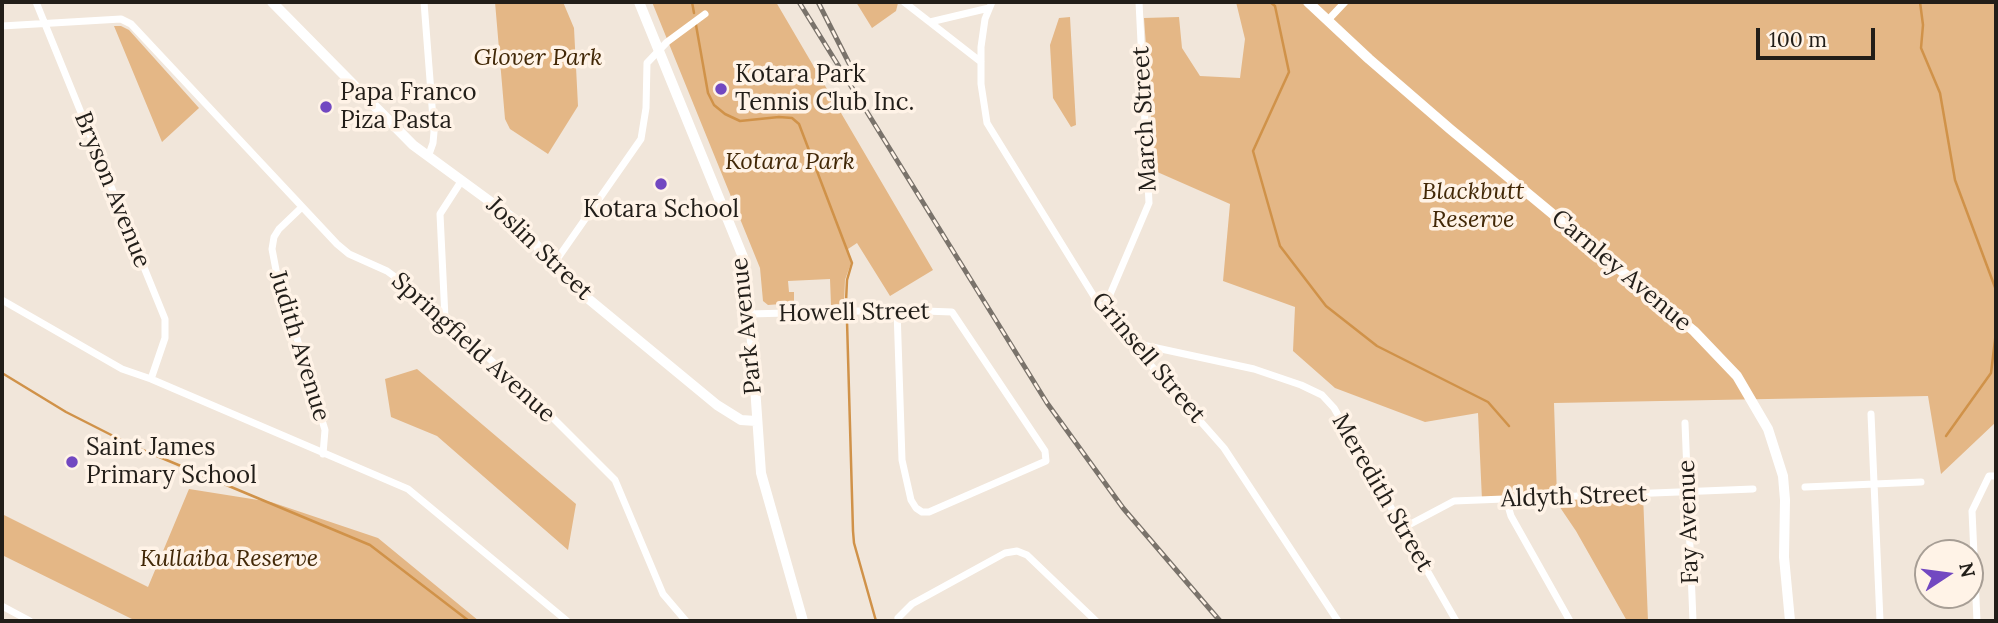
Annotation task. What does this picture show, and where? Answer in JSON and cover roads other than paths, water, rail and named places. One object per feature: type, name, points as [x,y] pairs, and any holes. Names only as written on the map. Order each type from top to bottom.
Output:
[{"type":"main road","name":"Joslin Street","points":[[272,2],[413,145],[508,214],[568,282],[717,405],[740,420],[756,422]]},
{"type":"main road","name":"Park Avenue","points":[[639,2],[740,247],[747,279],[759,460],[803,621]]},
{"type":"main road","name":"Carnley Avenue","points":[[1308,2],[1450,129],[1694,331],[1737,376],[1768,429],[1783,476],[1784,557],[1790,621]]},
{"type":"street","name":"Bryson Avenue","points":[[36,2],[165,319],[165,338],[151,379]]},
{"type":"street","points":[[424,2],[434,132],[428,157]]},
{"type":"street","points":[[904,2],[981,62]]},
{"type":"street","name":"March Street","points":[[1103,311],[1149,203],[1139,2]]},
{"type":"street","points":[[1327,21],[1345,2]]},
{"type":"street","points":[[930,22],[990,5]]},
{"type":"street","name":"Grinsell Street","points":[[990,5],[983,32],[981,62],[987,123],[1103,311],[1224,448],[1338,621]]},
{"type":"street","points":[[553,265],[641,139],[646,108],[647,63],[659,50],[705,14]]},
{"type":"street","name":"Springfield Avenue","points":[[2,26],[121,19],[131,24],[302,208],[349,254],[406,283],[549,414],[615,480],[663,594],[686,621]]},
{"type":"street","points":[[445,318],[440,214],[462,180]]},
{"type":"street","name":"Judith Avenue","points":[[302,208],[279,229],[272,249],[325,429],[323,454]]},
{"type":"street","points":[[2,300],[122,369],[408,489],[567,621]]},
{"type":"street","points":[[897,310],[902,460],[911,500],[919,510],[914,519]]},
{"type":"street","name":"Howell Street","points":[[750,314],[897,310],[951,312],[1047,457],[1043,464],[929,512],[919,510]]},
{"type":"street","name":"Meredith Street","points":[[1129,342],[1254,369],[1301,384],[1322,396],[1334,408],[1456,621]]},
{"type":"street","points":[[1871,414],[1880,621]]},
{"type":"street","name":"Fay Avenue","points":[[1685,424],[1693,621]]},
{"type":"street","points":[[1977,621],[1972,511],[1992,476]]},
{"type":"street","points":[[1805,486],[1921,482]]},
{"type":"street","name":"Aldyth Street","points":[[1403,528],[1451,501],[1753,489]]},
{"type":"street","points":[[1506,499],[1511,516],[1570,621]]},
{"type":"street","points":[[898,618],[912,604],[1004,553],[1017,551],[1027,555],[1096,621]]},
{"type":"street","points":[[2,606],[30,621]]},
{"type":"waterway","points":[[692,2],[694,13]]},
{"type":"waterway","points":[[1270,2],[1275,6],[1289,72],[1253,151],[1280,246],[1326,306],[1377,346],[1488,402],[1509,426]]},
{"type":"waterway","points":[[1920,2],[1923,25],[1921,48],[1940,93],[1955,180],[1996,290]]},
{"type":"waterway","points":[[696,25],[708,93],[714,105],[740,121],[779,117],[792,118],[799,124],[852,263],[847,280],[846,302]]},
{"type":"waterway","points":[[847,321],[854,543],[876,621]]},
{"type":"waterway","points":[[1946,436],[1991,373],[1996,332]]},
{"type":"waterway","points":[[2,373],[66,412],[133,446],[370,545],[469,621]]},
{"type":"railway","points":[[799,2],[1047,403],[1123,508],[1220,621]]},
{"type":"railway","points":[[818,2],[857,79]]},
{"type":"place","name":"Kotara Park Tennis Club Inc.","points":[[721,89]]},
{"type":"place","name":"Papa Franco Piza Pasta","points":[[326,107]]},
{"type":"place","name":"Kotara School","points":[[661,184]]},
{"type":"place","name":"Saint James Primary School","points":[[72,462]]},
{"type":"park label","name":"Glover Park","points":[[538,58]]},
{"type":"park label","name":"Kotara Park","points":[[790,162]]},
{"type":"park label","name":"Blackbutt Reserve","points":[[1473,206]]},
{"type":"park label","name":"Kullaiba Reserve","points":[[229,559]]}]
